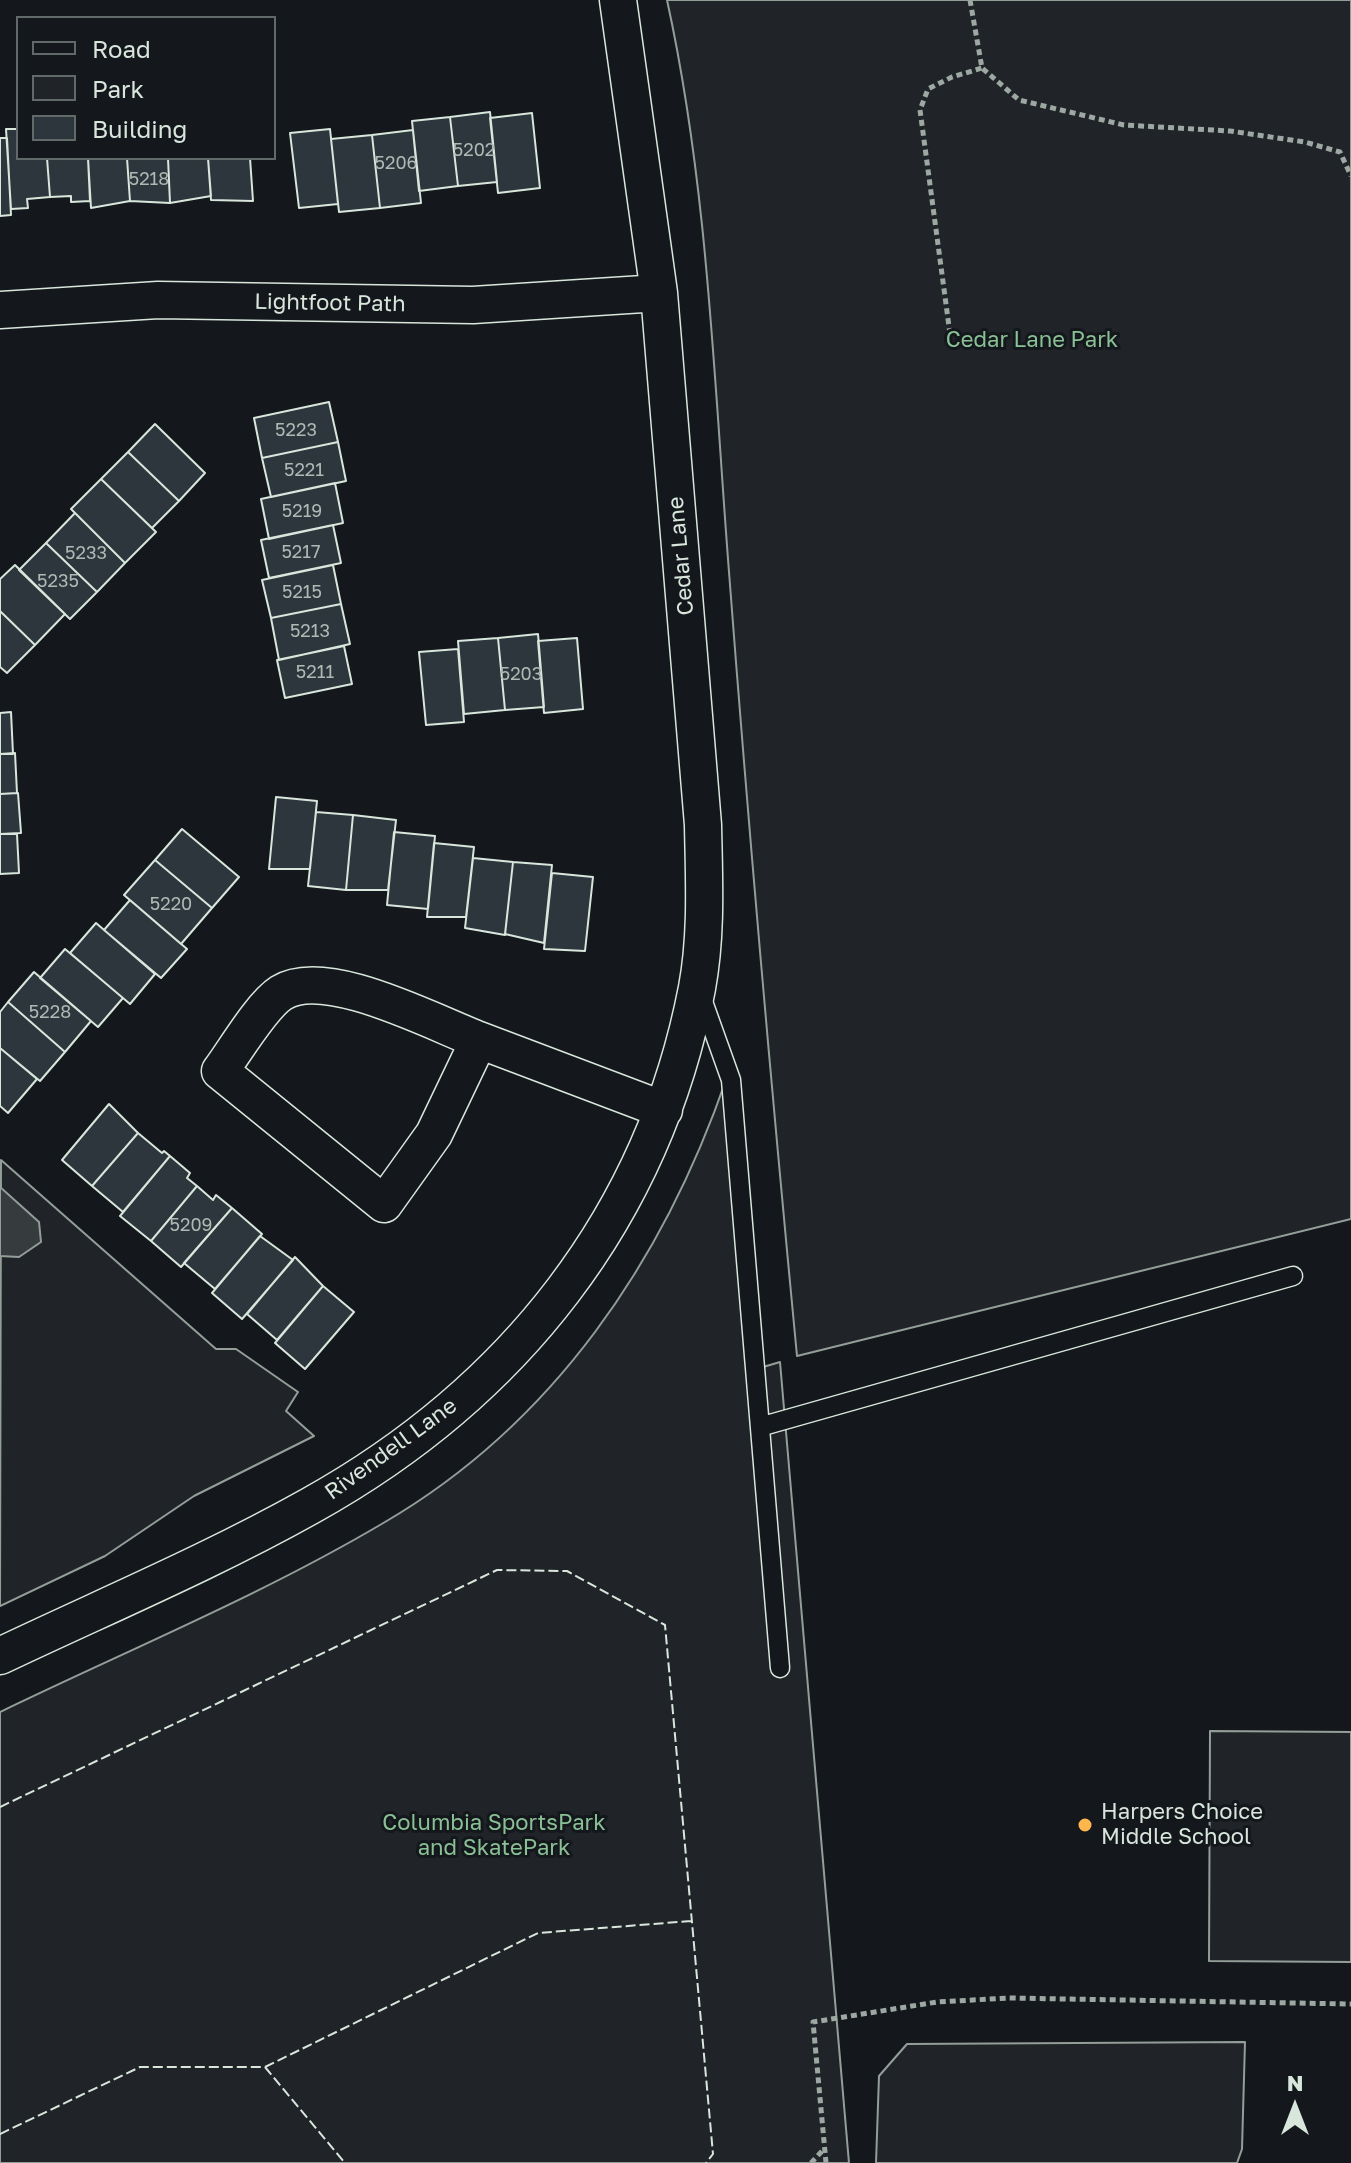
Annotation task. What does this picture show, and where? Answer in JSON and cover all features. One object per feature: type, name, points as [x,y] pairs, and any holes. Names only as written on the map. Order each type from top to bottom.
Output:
[{"type":"street","name":"Cedar Lane","points":[[618,0],[659,293],[703,825],[705,907],[697,986],[664,1110]]},
{"type":"street","name":"Lightfoot Path","points":[[0,310],[158,300],[473,305],[659,293]]},
{"type":"street","points":[[479,1040],[434,1134],[384,1204],[220,1071],[277,995],[297,984],[342,987],[664,1110]]},
{"type":"street","name":"Rivendell Lane","points":[[0,1656],[311,1505],[398,1448],[453,1406],[544,1318],[581,1268],[634,1180],[664,1110]]},
{"type":"lane","points":[[697,986],[731,1080],[763,1426],[780,1668]]},
{"type":"lane","points":[[763,1426],[1293,1276]]},
{"type":"path","points":[[970,0],[982,68],[1019,100],[1124,125],[1230,131],[1305,142],[1340,152],[1351,176]]},
{"type":"path","points":[[950,334],[920,110],[928,89],[952,77],[982,68]]},
{"type":"path","points":[[826,2163],[813,2022],[937,2002],[1009,1998],[1351,2004]]},
{"type":"path","points":[[811,2163],[825,2148]]},
{"type":"green space","name":"Cedar Lane Park","points":[[667,0],[1351,0],[1351,1219],[797,1356],[753,866],[708,284],[692,141]]},
{"type":"green space","name":"Columbia SportsPark and SkatePark","points":[[727,1077],[753,1370],[780,1362],[849,2163],[0,2163],[0,1712],[243,1598],[338,1549],[446,1482],[501,1436],[551,1386],[596,1331],[636,1272],[671,1210],[701,1145]]},
{"type":"green space","points":[[1,1160],[216,1349],[236,1349],[298,1392],[286,1411],[314,1436],[194,1496],[105,1556],[0,1606]]},
{"type":"green space","points":[[1210,1731],[1351,1732],[1351,1962],[1209,1961]]},
{"type":"green space","points":[[1245,2042],[1242,2149],[1237,2163],[876,2163],[879,2076],[907,2044]]},
{"type":"shaded area","points":[[0,1187],[39,1222],[41,1242],[19,1257],[0,1256]]},
{"type":"building","points":[[490,112],[497,182],[458,186],[450,117]]},
{"type":"building","points":[[532,113],[540,188],[498,193],[490,118]]},
{"type":"building","points":[[450,117],[458,186],[419,191],[412,121]]},
{"type":"building","points":[[6,129],[16,129],[16,160],[47,160],[50,197],[27,199],[28,208],[11,209]]},
{"type":"building","points":[[330,129],[338,204],[299,208],[290,133]]},
{"type":"building","points":[[413,130],[421,203],[380,208],[372,135]]},
{"type":"building","points":[[372,135],[380,208],[339,212],[331,139]]},
{"type":"building","points":[[0,138],[7,138],[11,215],[0,216]]},
{"type":"building","points":[[47,160],[88,160],[90,201],[71,202],[71,196],[50,197]]},
{"type":"building","points":[[88,160],[127,160],[130,201],[91,208]]},
{"type":"building","points":[[127,160],[168,160],[170,203],[130,201]]},
{"type":"building","points":[[168,160],[208,160],[211,196],[170,203]]},
{"type":"building","points":[[208,160],[250,160],[253,201],[211,200]]},
{"type":"building","points":[[329,402],[338,442],[262,458],[254,418]]},
{"type":"building","points":[[155,424],[205,473],[179,501],[128,452]]},
{"type":"building","points":[[338,442],[346,481],[271,497],[262,458]]},
{"type":"building","points":[[128,452],[179,501],[152,528],[101,479]]},
{"type":"building","points":[[101,479],[156,532],[125,563],[71,509]]},
{"type":"building","points":[[335,483],[343,523],[269,539],[261,499]]},
{"type":"building","points":[[75,513],[125,563],[97,592],[46,543]]},
{"type":"building","points":[[333,525],[341,563],[269,578],[261,540]]},
{"type":"building","points":[[46,543],[97,592],[70,619],[19,570]]},
{"type":"building","points":[[15,565],[65,614],[35,645],[0,611],[0,579]]},
{"type":"building","points":[[333,565],[341,604],[271,618],[262,580]]},
{"type":"building","points":[[341,604],[350,644],[279,660],[271,618]]},
{"type":"building","points":[[0,611],[35,645],[7,673],[0,667]]},
{"type":"building","points":[[538,634],[544,707],[505,710],[498,638]]},
{"type":"building","points":[[498,638],[505,710],[464,714],[458,641]]},
{"type":"building","points":[[577,638],[583,709],[544,713],[538,641]]},
{"type":"building","points":[[344,646],[352,684],[285,698],[277,660]]},
{"type":"building","points":[[458,649],[464,722],[426,725],[419,652]]},
{"type":"building","points":[[11,712],[13,754],[0,754],[0,713]]},
{"type":"building","points":[[15,753],[17,793],[0,794],[0,754]]},
{"type":"building","points":[[18,793],[21,833],[0,834],[0,794]]},
{"type":"building","points":[[276,797],[317,801],[310,869],[269,869]]},
{"type":"building","points":[[316,812],[353,815],[346,890],[308,886]]},
{"type":"building","points":[[353,815],[396,820],[388,890],[346,890]]},
{"type":"building","points":[[182,829],[239,877],[212,908],[155,860]]},
{"type":"building","points":[[394,832],[435,836],[428,909],[387,905]]},
{"type":"building","points":[[0,834],[17,834],[19,873],[0,874]]},
{"type":"building","points":[[434,843],[474,847],[466,917],[427,917]]},
{"type":"building","points":[[473,858],[513,862],[505,935],[465,928]]},
{"type":"building","points":[[155,860],[212,908],[181,944],[124,895]]},
{"type":"building","points":[[513,862],[552,865],[544,943],[505,934]]},
{"type":"building","points":[[552,873],[593,877],[585,951],[544,949]]},
{"type":"building","points":[[130,900],[187,949],[161,978],[104,930]]},
{"type":"building","points":[[96,923],[155,974],[130,1004],[70,953]]},
{"type":"building","points":[[65,949],[123,998],[98,1027],[40,978]]},
{"type":"building","points":[[34,972],[91,1021],[65,1052],[8,1002]]},
{"type":"building","points":[[8,1002],[65,1052],[40,1081],[0,1048],[0,1012]]},
{"type":"building","points":[[0,1048],[37,1079],[8,1113],[0,1106]]},
{"type":"building","points":[[109,1104],[138,1133],[92,1186],[62,1160]]},
{"type":"building","points":[[138,1133],[170,1156],[123,1212],[92,1186]]},
{"type":"building","points":[[170,1156],[190,1173],[187,1178],[197,1186],[151,1241],[120,1216]]},
{"type":"building","points":[[197,1186],[213,1200],[216,1195],[232,1208],[181,1267],[151,1241]]},
{"type":"building","points":[[232,1208],[262,1234],[215,1289],[184,1263]]},
{"type":"building","points":[[260,1236],[293,1260],[242,1319],[212,1293]]},
{"type":"building","points":[[295,1257],[323,1286],[277,1340],[247,1314]]},
{"type":"building","points":[[323,1286],[354,1312],[305,1369],[275,1343]]},
{"type":"fence","points":[[0,1807],[497,1570],[567,1571],[665,1625],[713,2154],[706,2163]]},
{"type":"fence","points":[[265,2067],[538,1933],[691,1921]]},
{"type":"fence","points":[[0,2134],[140,2067],[265,2067],[345,2163]]},
{"type":"place","name":"Harpers Choice Middle School","points":[[1085,1825]]}]
